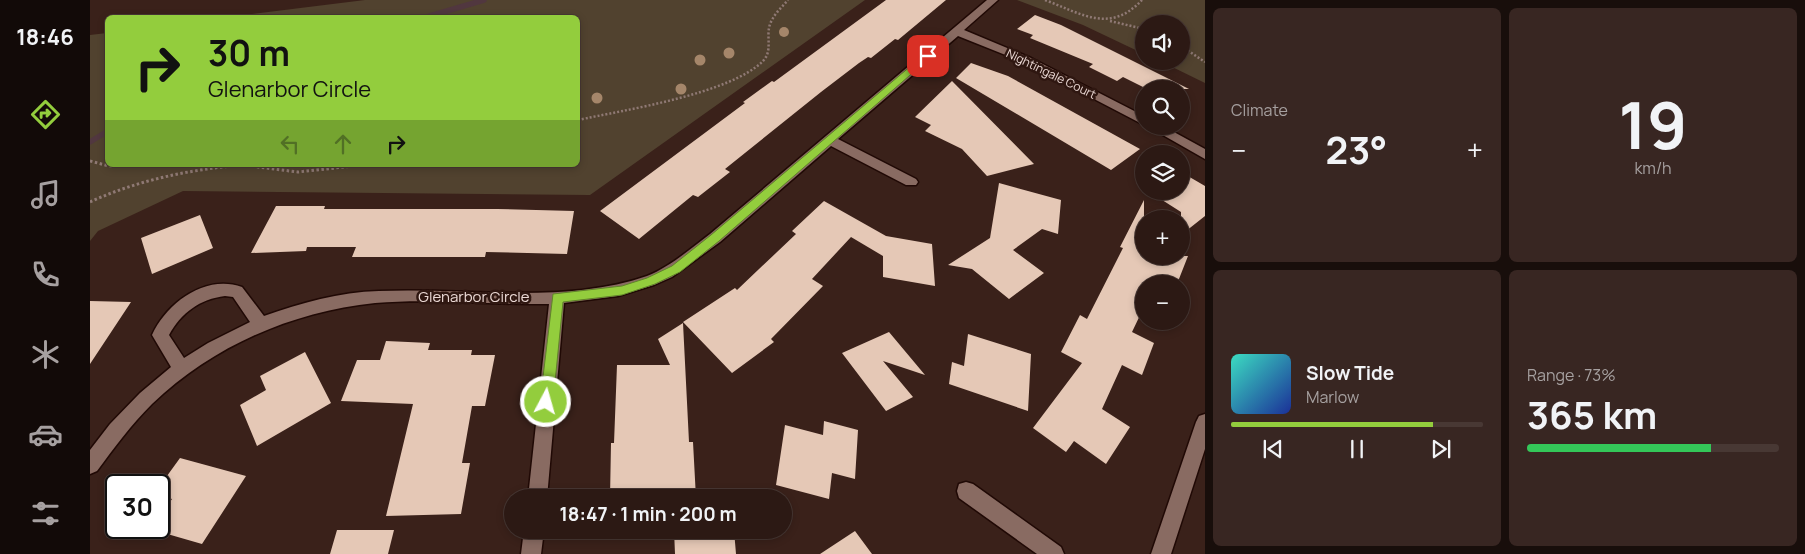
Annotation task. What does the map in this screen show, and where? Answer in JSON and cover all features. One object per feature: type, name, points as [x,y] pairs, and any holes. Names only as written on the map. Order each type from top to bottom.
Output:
[{"type":"street","name":"Glenarbor Circle","points":[[90,465],[102,447],[128,416],[159,386],[224,341],[260,323],[310,307],[376,297],[557,297],[622,290],[650,281],[676,269],[715,238],[993,0]]},
{"type":"street","name":"Nightingale Court","points":[[956,31],[1027,60],[1135,116]]},
{"type":"street","points":[[1169,135],[1205,155]]},
{"type":"street","points":[[830,140],[912,182]]},
{"type":"street","points":[[182,369],[160,335],[166,322],[185,304],[214,291],[237,291],[260,323]]},
{"type":"street","points":[[538,489],[557,297]]},
{"type":"street","points":[[1161,554],[1205,422]]},
{"type":"street","points":[[966,491],[1054,554]]},
{"type":"street","points":[[531,554],[533,539]]},
{"type":"path","points":[[580,120],[701,91],[732,80],[753,69],[767,56],[770,24],[788,0]]},
{"type":"path","points":[[1045,0],[1084,14],[1135,27]]},
{"type":"path","points":[[1110,20],[1127,13],[1142,0]]},
{"type":"path","points":[[1190,52],[1205,62]]},
{"type":"path","points":[[90,160],[105,165]]},
{"type":"path","points":[[90,202],[134,184],[163,176],[216,167]]},
{"type":"path","points":[[257,167],[298,172],[344,167]]},
{"type":"shaded area","points":[[365,0],[865,0],[590,195],[183,191],[98,231],[90,241],[90,35],[105,33],[105,167],[580,167],[580,15],[244,15]]},
{"type":"shaded area","points":[[1017,0],[1205,0],[1205,83],[1178,70],[1190,70],[1190,15],[1135,15],[1135,50],[1083,25]]},
{"type":"building","points":[[886,0],[946,0],[898,40],[895,39],[871,58],[868,57],[859,63],[821,92],[725,169],[730,172],[698,197],[693,195],[639,239],[600,211],[745,103],[743,102],[772,81],[774,82]]},
{"type":"building","points":[[1035,15],[1061,25],[1135,62],[1135,70],[1151,70],[1171,80],[1135,80],[1135,83],[1123,77],[1117,81],[1089,67],[1093,64],[1030,38],[1033,35],[1017,29]]},
{"type":"building","points":[[971,63],[1008,76],[1135,146],[1135,153],[1111,170],[956,78]]},
{"type":"building","points":[[952,81],[1034,164],[987,176],[962,149],[925,131],[931,125],[915,117]]},
{"type":"building","points":[[1190,177],[1205,186],[1205,216],[1190,228],[1190,210],[1178,210],[1162,200],[1190,200]]},
{"type":"building","points":[[999,183],[1061,200],[1058,234],[1042,229],[1013,250],[1044,273],[1009,299],[972,269],[948,265],[990,238]]},
{"type":"building","points":[[1144,200],[1144,210],[1139,210]]},
{"type":"building","points":[[824,201],[886,236],[932,244],[935,286],[883,277],[883,256],[851,237],[812,279],[823,286],[771,339],[774,342],[732,373],[683,322],[735,288],[737,290],[796,234],[792,231]]},
{"type":"building","points":[[276,206],[325,206],[324,209],[574,211],[567,254],[486,252],[485,257],[352,257],[356,247],[307,247],[306,251],[251,253]]},
{"type":"building","points":[[200,215],[213,248],[152,274],[141,238]]},
{"type":"building","points":[[1135,218],[1135,265],[1184,265],[1181,275],[1135,275],[1135,326],[1132,332],[1154,343],[1142,375],[1122,365],[1102,409],[1130,427],[1106,464],[1074,441],[1066,452],[1033,428],[1082,363],[1061,352],[1080,315],[1087,319],[1123,248],[1120,247]]},
{"type":"building","points":[[90,301],[131,302],[90,364]]},
{"type":"building","points":[[683,323],[689,442],[693,442],[696,489],[610,489],[611,443],[614,443],[617,365],[670,365],[658,339]]},
{"type":"building","points":[[889,332],[925,375],[883,361],[913,397],[886,411],[842,353]]},
{"type":"building","points":[[968,334],[1031,354],[1028,411],[949,384],[952,362],[964,366]]},
{"type":"building","points":[[386,341],[430,343],[428,350],[472,350],[471,355],[495,355],[485,406],[472,406],[462,463],[470,463],[461,514],[386,516],[413,404],[341,401],[357,360],[380,360]]},
{"type":"building","points":[[305,352],[331,403],[257,446],[240,405],[266,390],[260,376]]},
{"type":"building","points":[[824,421],[858,430],[855,479],[832,473],[829,499],[776,485],[785,425],[823,435]]},
{"type":"building","points":[[180,458],[246,476],[202,544],[170,535],[170,502],[172,499],[170,498],[170,474],[168,474]]},
{"type":"building","points":[[337,530],[394,530],[388,554],[330,554]]},
{"type":"building","points":[[855,531],[872,554],[820,554]]},
{"type":"building","points":[[674,539],[735,539],[736,554],[675,554]]},
{"type":"waterway","points":[[433,15],[484,0]]},
{"type":"waterway","points":[[90,142],[105,133]]},
{"type":"route","points":[[546,402],[557,297],[622,290],[650,281],[676,269],[715,238],[928,56]]}]
